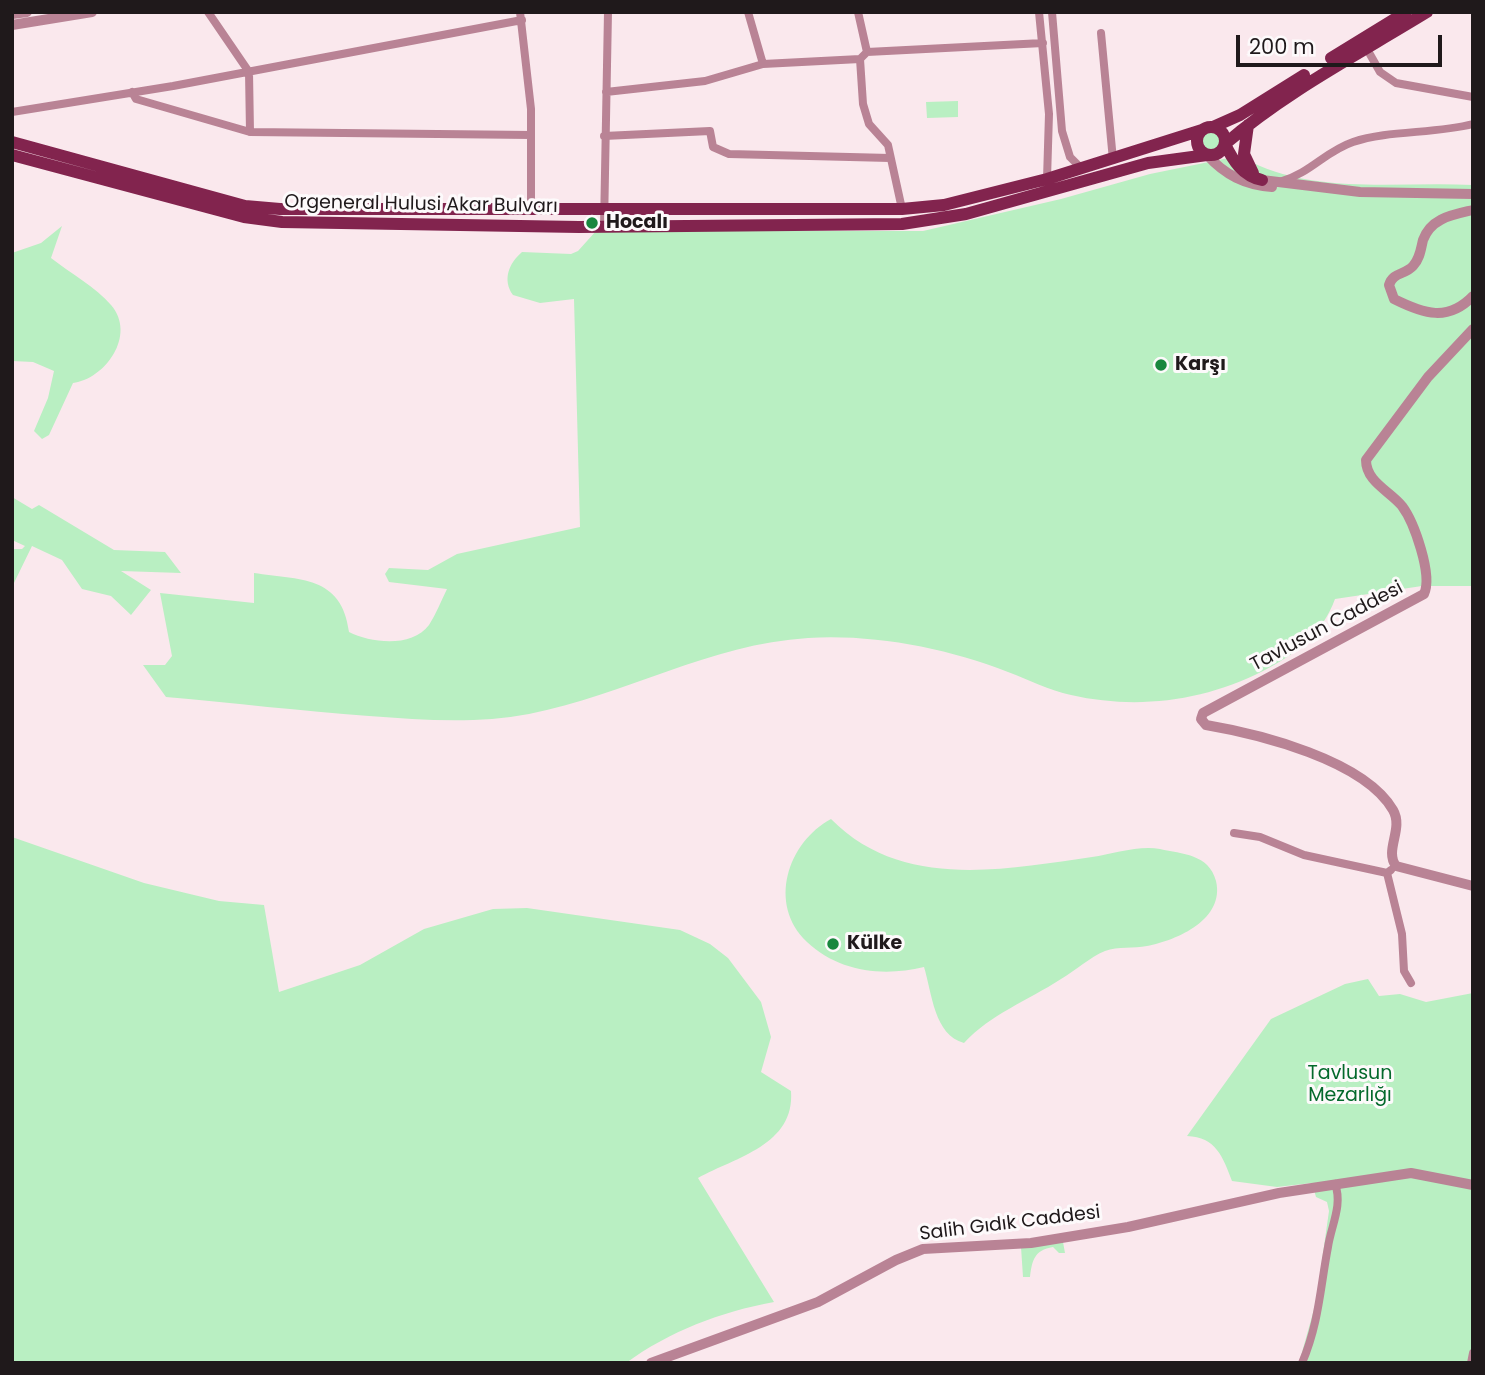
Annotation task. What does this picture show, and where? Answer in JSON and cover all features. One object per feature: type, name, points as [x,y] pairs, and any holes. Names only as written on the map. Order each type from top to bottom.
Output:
[{"type":"main road","name":"Orgeneral Hulusi Akar Bulvarı","points":[[12,142],[245,206],[280,209],[902,209],[944,205],[1082,169],[1240,116],[1406,12]]},
{"type":"main road","points":[[1262,180],[1247,174],[1225,144],[1222,131],[1208,128],[1198,141],[1207,155],[1220,152],[1225,144],[1250,122],[1343,60],[1367,49],[1427,12]]},
{"type":"main road","points":[[1250,122],[1244,138],[1244,154],[1249,169],[1262,180]]},
{"type":"main road","name":"Orgeneral Hulusi Akar Bulvarı","points":[[12,155],[244,217],[269,220],[604,227],[916,223],[1018,201],[1148,163],[1207,155]]},
{"type":"street","points":[[12,14],[27,12]]},
{"type":"street","points":[[12,25],[92,12]]},
{"type":"street","points":[[208,12],[249,72],[250,132]]},
{"type":"street","points":[[604,227],[608,12]]},
{"type":"street","points":[[748,12],[764,64]]},
{"type":"street","points":[[858,12],[867,52]]},
{"type":"street","points":[[1039,12],[1050,133],[1047,178]]},
{"type":"street","points":[[1052,12],[1062,131],[1070,157],[1082,169]]},
{"type":"street","points":[[12,113],[249,72],[521,16],[529,79],[531,208]]},
{"type":"street","points":[[1101,33],[1112,160]]},
{"type":"street","points":[[606,92],[705,81],[764,64],[860,59],[867,52],[1042,43]]},
{"type":"street","points":[[1367,49],[1380,72],[1396,83],[1473,97]]},
{"type":"street","points":[[860,59],[863,104],[869,124],[888,145],[902,209]]},
{"type":"street","points":[[132,92],[136,99],[250,132],[531,135]]},
{"type":"street","points":[[1279,182],[1307,171],[1333,150],[1357,141],[1449,130],[1473,124]]},
{"type":"street","points":[[604,136],[710,131],[713,147],[729,154],[890,158]]},
{"type":"street","points":[[1207,155],[1218,167],[1252,185],[1297,185]]},
{"type":"street","points":[[1262,180],[1368,192],[1473,194]]},
{"type":"street","points":[[1473,210],[1443,218],[1433,224],[1416,262],[1395,275],[1389,285],[1394,299],[1437,313],[1457,310],[1473,296]]},
{"type":"street","name":"Tavlusun Caddesi","points":[[1394,863],[1398,827],[1394,812],[1361,780],[1325,759],[1248,732],[1206,725],[1201,717],[1424,594],[1427,570],[1410,519],[1396,500],[1371,477],[1366,460],[1428,377],[1473,328]]},
{"type":"street","points":[[1234,833],[1260,837],[1304,855],[1387,873]]},
{"type":"street","points":[[1411,983],[1404,971],[1402,934],[1387,873],[1394,863],[1473,886]]},
{"type":"street","name":"Salih Gıdık Caddesi","points":[[651,1363],[711,1339],[802,1309],[896,1260],[923,1249],[1031,1243],[1335,1184],[1416,1173],[1473,1185]]},
{"type":"street","points":[[1302,1363],[1323,1295],[1326,1254],[1338,1201],[1335,1184]]},
{"type":"street","points":[[1471,1363],[1473,1353]]},
{"type":"green space","points":[[958,101],[958,117],[927,118],[926,102]]},
{"type":"green space","points":[[1212,130],[1220,133],[1223,141],[1220,149],[1212,152],[1204,149],[1201,141],[1204,133]]},
{"type":"green space","points":[[1248,154],[1251,162],[1277,172],[1332,183],[1473,185],[1473,586],[1422,586],[1335,599],[1323,623],[1306,642],[1263,671],[1217,690],[1170,700],[1145,702],[1096,700],[1071,695],[984,663],[909,644],[833,637],[772,642],[702,660],[565,706],[509,717],[469,720],[369,716],[166,697],[143,665],[165,665],[172,656],[160,593],[254,603],[254,573],[302,580],[328,590],[338,600],[345,613],[349,632],[379,641],[402,640],[422,632],[429,625],[447,589],[389,582],[385,574],[389,568],[428,570],[457,554],[580,527],[574,299],[540,303],[513,295],[508,284],[508,272],[522,252],[571,254],[578,251],[596,231],[923,231],[1061,199],[1150,174]]},
{"type":"green space","points":[[62,226],[51,258],[105,298],[118,317],[121,329],[114,354],[96,373],[73,383],[49,435],[42,439],[34,431],[48,398],[54,371],[33,362],[12,361],[12,253],[41,243]]},
{"type":"green space","points":[[12,497],[32,509],[39,505],[114,550],[165,552],[181,573],[121,571],[151,590],[131,615],[111,596],[82,589],[62,560],[32,546],[12,587],[12,549],[22,549],[25,546],[12,540]]},
{"type":"green space","points":[[831,819],[859,842],[889,857],[921,866],[954,870],[1023,867],[1143,848],[1177,852],[1201,860],[1207,865],[1216,881],[1217,894],[1206,917],[1185,933],[1142,947],[1105,951],[998,1016],[964,1043],[954,1039],[940,1022],[924,967],[893,972],[847,966],[820,952],[807,942],[795,927],[788,910],[788,875],[803,843],[816,829]]},
{"type":"green space","points":[[12,837],[144,883],[219,901],[264,905],[279,992],[360,965],[424,929],[493,909],[527,908],[680,930],[710,944],[728,958],[761,1002],[771,1037],[761,1072],[791,1091],[790,1109],[784,1124],[773,1137],[760,1147],[698,1178],[774,1302],[734,1311],[696,1324],[660,1341],[626,1363],[12,1363]]},
{"type":"green space","name":"Tavlusun Mezarlığı","points":[[1368,979],[1379,996],[1400,994],[1426,1002],[1473,993],[1473,1363],[1299,1363],[1316,1302],[1329,1211],[1327,1202],[1316,1197],[1312,1183],[1277,1187],[1232,1181],[1221,1156],[1212,1144],[1187,1136],[1271,1019],[1345,984]]},
{"type":"green space","points":[[1063,1242],[1065,1253],[1059,1253],[1053,1247],[1047,1248],[1033,1261],[1030,1277],[1023,1277],[1021,1247]]},
{"type":"place","name":"Hocalı","points":[[592,223]]},
{"type":"place","name":"Karşı","points":[[1161,365]]},
{"type":"place","name":"Külke","points":[[833,944]]}]
